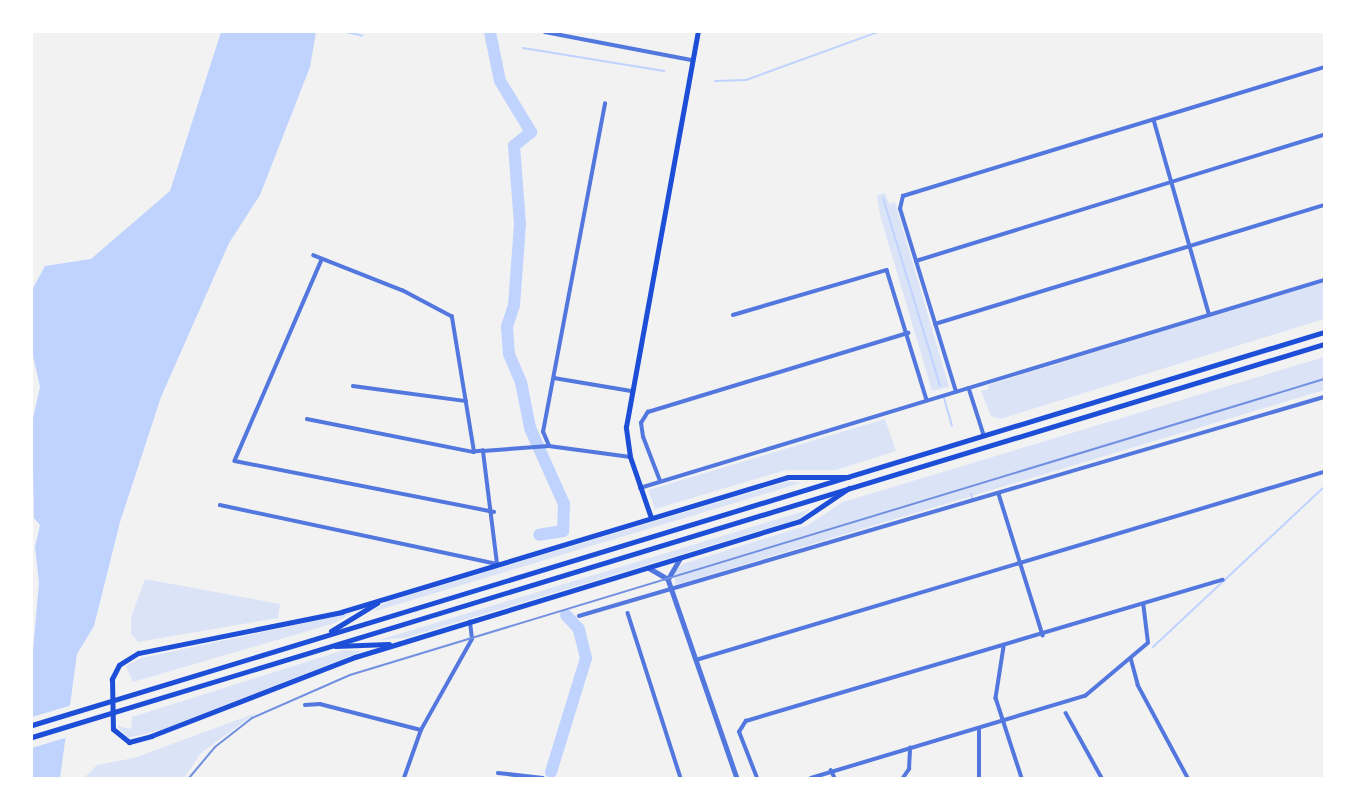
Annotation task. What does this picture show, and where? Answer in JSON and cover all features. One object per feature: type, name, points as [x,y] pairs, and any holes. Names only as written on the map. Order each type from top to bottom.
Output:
[{"type":"highway","points":[[32,725],[1325,332]]},
{"type":"highway","points":[[32,737],[1325,344]]},
{"type":"highway","points":[[984,435],[988,447]]},
{"type":"highway","points":[[848,477],[788,477],[330,615],[133,655],[119,665],[112,679],[113,729],[119,738],[132,742],[399,643],[800,521],[849,488]]},
{"type":"highway","points":[[323,636],[386,598]]},
{"type":"highway","points":[[327,647],[399,643]]},
{"type":"main road","points":[[651,518],[630,457],[625,433],[698,32]]},
{"type":"street","points":[[545,32],[692,60]]},
{"type":"street","points":[[956,392],[899,206],[907,193],[1325,67]]},
{"type":"street","points":[[547,446],[543,432],[605,104]]},
{"type":"street","points":[[1154,120],[1209,314]]},
{"type":"street","points":[[916,261],[1325,135]]},
{"type":"street","points":[[935,324],[1325,205]]},
{"type":"street","points":[[314,256],[449,314],[474,452]]},
{"type":"street","points":[[322,260],[235,461],[494,512]]},
{"type":"street","points":[[733,315],[881,269],[892,275],[928,400]]},
{"type":"street","points":[[640,488],[1325,280]]},
{"type":"street","points":[[660,481],[643,436],[641,423],[648,412],[908,333]]},
{"type":"street","points":[[554,378],[631,391]]},
{"type":"street","points":[[353,386],[466,401]]},
{"type":"street","points":[[969,388],[984,435]]},
{"type":"street","points":[[579,616],[1325,397]]},
{"type":"street","points":[[307,419],[474,452],[547,446],[630,457]]},
{"type":"street","points":[[220,505],[497,564],[494,512],[484,451]]},
{"type":"street","points":[[696,660],[1325,472]]},
{"type":"street","points":[[999,494],[1043,635]]},
{"type":"street","points":[[668,579],[673,564],[683,557]]},
{"type":"street","points":[[645,568],[656,569],[668,579],[737,779]]},
{"type":"street","points":[[757,779],[739,732],[744,722],[1004,648],[1223,580]]},
{"type":"street","points":[[811,779],[831,770],[1085,696],[1149,643],[1143,605]]},
{"type":"street","points":[[628,613],[681,779]]},
{"type":"street","points":[[404,779],[421,730],[472,639],[470,622]]},
{"type":"street","points":[[1004,648],[996,698],[1022,779]]},
{"type":"street","points":[[1131,658],[1138,685],[1188,779]]},
{"type":"street","points":[[305,705],[320,704],[421,730]]},
{"type":"street","points":[[1066,713],[1102,779]]},
{"type":"street","points":[[979,729],[979,779]]},
{"type":"street","points":[[903,779],[909,769],[910,748]]},
{"type":"street","points":[[831,770],[835,779]]},
{"type":"street","points":[[498,773],[543,779]]},
{"type":"shaded area","points":[[885,193],[889,204],[895,202],[949,387],[932,391],[880,215],[877,195]]},
{"type":"shaded area","points":[[1324,282],[1324,319],[1000,419],[991,416],[981,391],[989,389],[988,385]]},
{"type":"shaded area","points":[[1324,357],[1324,390],[676,585],[674,572],[683,564],[808,525],[843,502]]},
{"type":"shaded area","points":[[885,419],[896,451],[836,470],[786,470],[655,509],[648,490]]},
{"type":"shaded area","points":[[789,481],[801,483],[372,612],[386,602]]},
{"type":"shaded area","points":[[811,509],[798,519],[405,638],[379,640]]},
{"type":"shaded area","points":[[145,579],[280,604],[278,618],[138,642],[131,634],[131,617]]},
{"type":"shaded area","points":[[352,613],[335,623],[133,682],[126,666],[141,658]]},
{"type":"shaded area","points":[[344,650],[363,651],[161,730],[128,738],[117,726],[131,729],[132,717]]},
{"type":"shaded area","points":[[256,713],[201,753],[184,778],[84,778],[97,765],[134,758]]},
{"type":"water","points":[[221,32],[316,32],[310,67],[260,195],[229,243],[161,397],[120,522],[94,626],[77,654],[60,778],[32,778],[32,661],[39,583],[35,547],[40,525],[34,518],[32,423],[40,387],[32,351],[32,290],[45,266],[91,259],[170,191]]},
{"type":"pier","points":[[72,705],[68,737],[32,748],[32,717]]},
{"type":"waterway","points":[[346,32],[363,36]]},
{"type":"waterway","points":[[490,32],[500,81],[531,132],[514,146],[520,224],[514,305],[507,327],[509,354],[521,382],[530,428],[564,504],[563,531],[539,535]]},
{"type":"waterway","points":[[715,81],[746,80],[878,32]]},
{"type":"waterway","points":[[523,48],[664,71]]},
{"type":"waterway","points":[[883,198],[940,386]]},
{"type":"waterway","points":[[944,398],[952,426]]},
{"type":"waterway","points":[[1153,647],[1324,487]]},
{"type":"waterway","points":[[971,494],[972,498]]},
{"type":"waterway","points":[[551,772],[586,658],[579,629],[566,615]]},
{"type":"railway","points":[[189,778],[215,747],[252,718],[350,675],[1324,379]]}]
